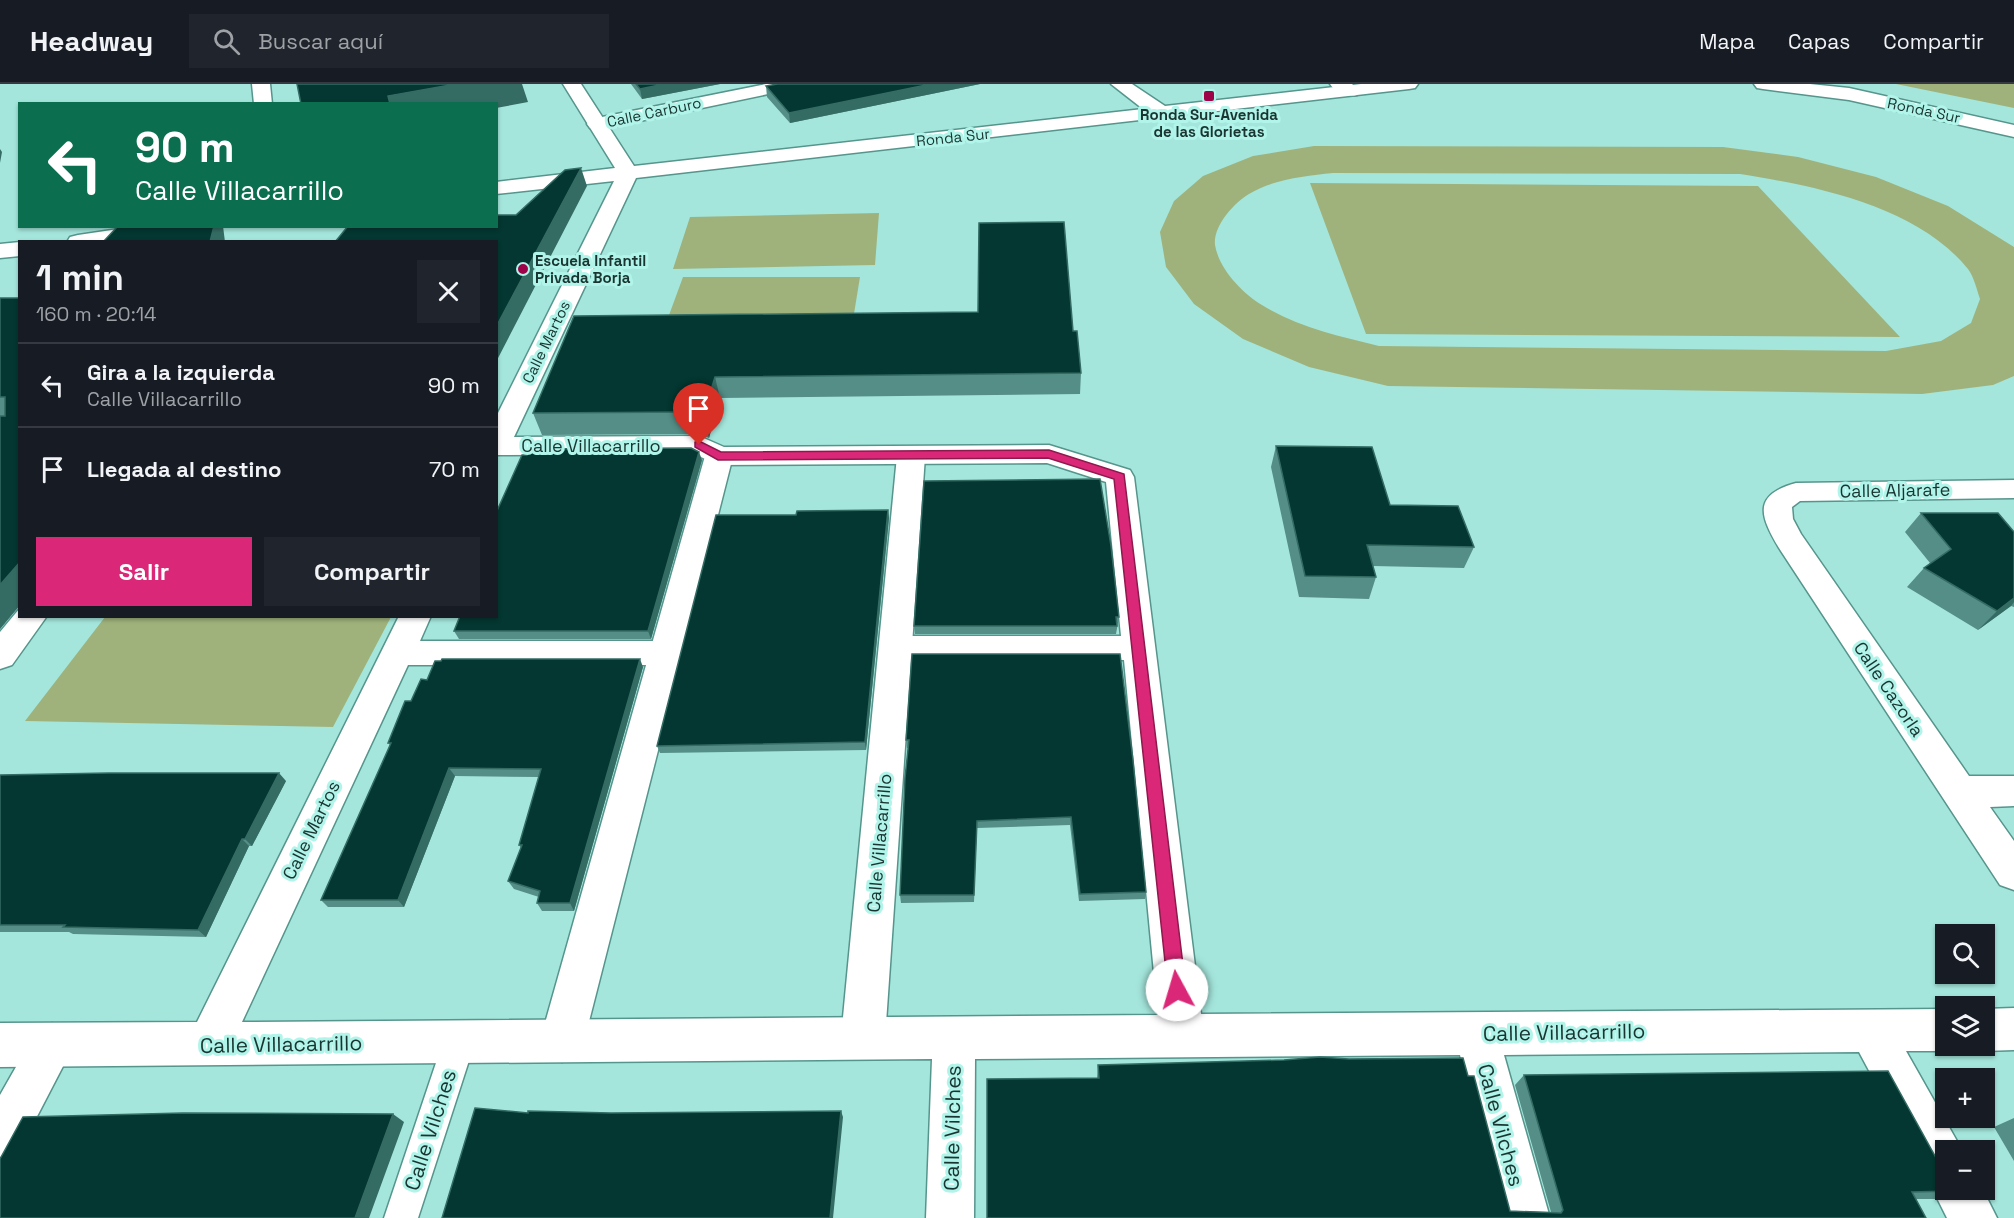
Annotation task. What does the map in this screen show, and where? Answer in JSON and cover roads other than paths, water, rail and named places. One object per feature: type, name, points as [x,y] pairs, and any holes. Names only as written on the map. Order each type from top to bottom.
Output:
[{"type":"street","points":[[261,84],[263,102]]},
{"type":"street","points":[[572,84],[628,173]]},
{"type":"street","name":"Calle Carburo","points":[[597,124],[777,87],[775,84]]},
{"type":"street","points":[[1120,84],[1162,113]]},
{"type":"street","name":"Ronda Sur","points":[[498,188],[1162,113],[1345,88],[1409,84]]},
{"type":"street","name":"Ronda Sur","points":[[1763,84],[1849,94],[2014,131]]},
{"type":"street","name":"Calle Martos","points":[[498,442],[628,173]]},
{"type":"street","points":[[92,240],[174,228]]},
{"type":"street","points":[[0,251],[18,249]]},
{"type":"street","name":"Calle Villacarrillo","points":[[498,446],[699,445],[718,456],[1049,454],[1120,477],[1182,1036]]},
{"type":"street","points":[[562,1041],[718,456]]},
{"type":"street","name":"Calle Villacarrillo","points":[[863,1038],[911,456]]},
{"type":"street","name":"Calle Aljarafe","points":[[1779,501],[1796,492],[1815,490],[2014,489]]},
{"type":"street","name":"Calle Cazorla","points":[[1779,501],[1776,510],[1779,523],[1790,541],[2014,873]]},
{"type":"street","points":[[0,656],[29,618]]},
{"type":"street","name":"Calle Martos","points":[[209,1044],[413,618]]},
{"type":"street","points":[[895,648],[1139,648]]},
{"type":"street","points":[[397,653],[666,653]]},
{"type":"street","points":[[1959,792],[2014,791]]},
{"type":"street","points":[[1870,1029],[1935,1148]]},
{"type":"street","points":[[1995,1030],[2014,1029]]},
{"type":"street","name":"Calle Villacarrillo","points":[[0,1046],[1935,1030]]},
{"type":"street","name":"Calle Vilches","points":[[1476,1033],[1526,1218]]},
{"type":"street","name":"Calle Vilches","points":[[950,1218],[954,1038]]},
{"type":"street","points":[[7,1127],[52,1045]]},
{"type":"street","points":[[1963,1200],[1973,1218]]},
{"type":"lane","name":"Calle Vilches","points":[[401,1218],[459,1042]]},
{"type":"place","name":"Ronda Sur-Avenida de las Glorietas","points":[[1209,96]]},
{"type":"place","name":"Escuela Infantil Privada Borja","points":[[523,269]]}]
